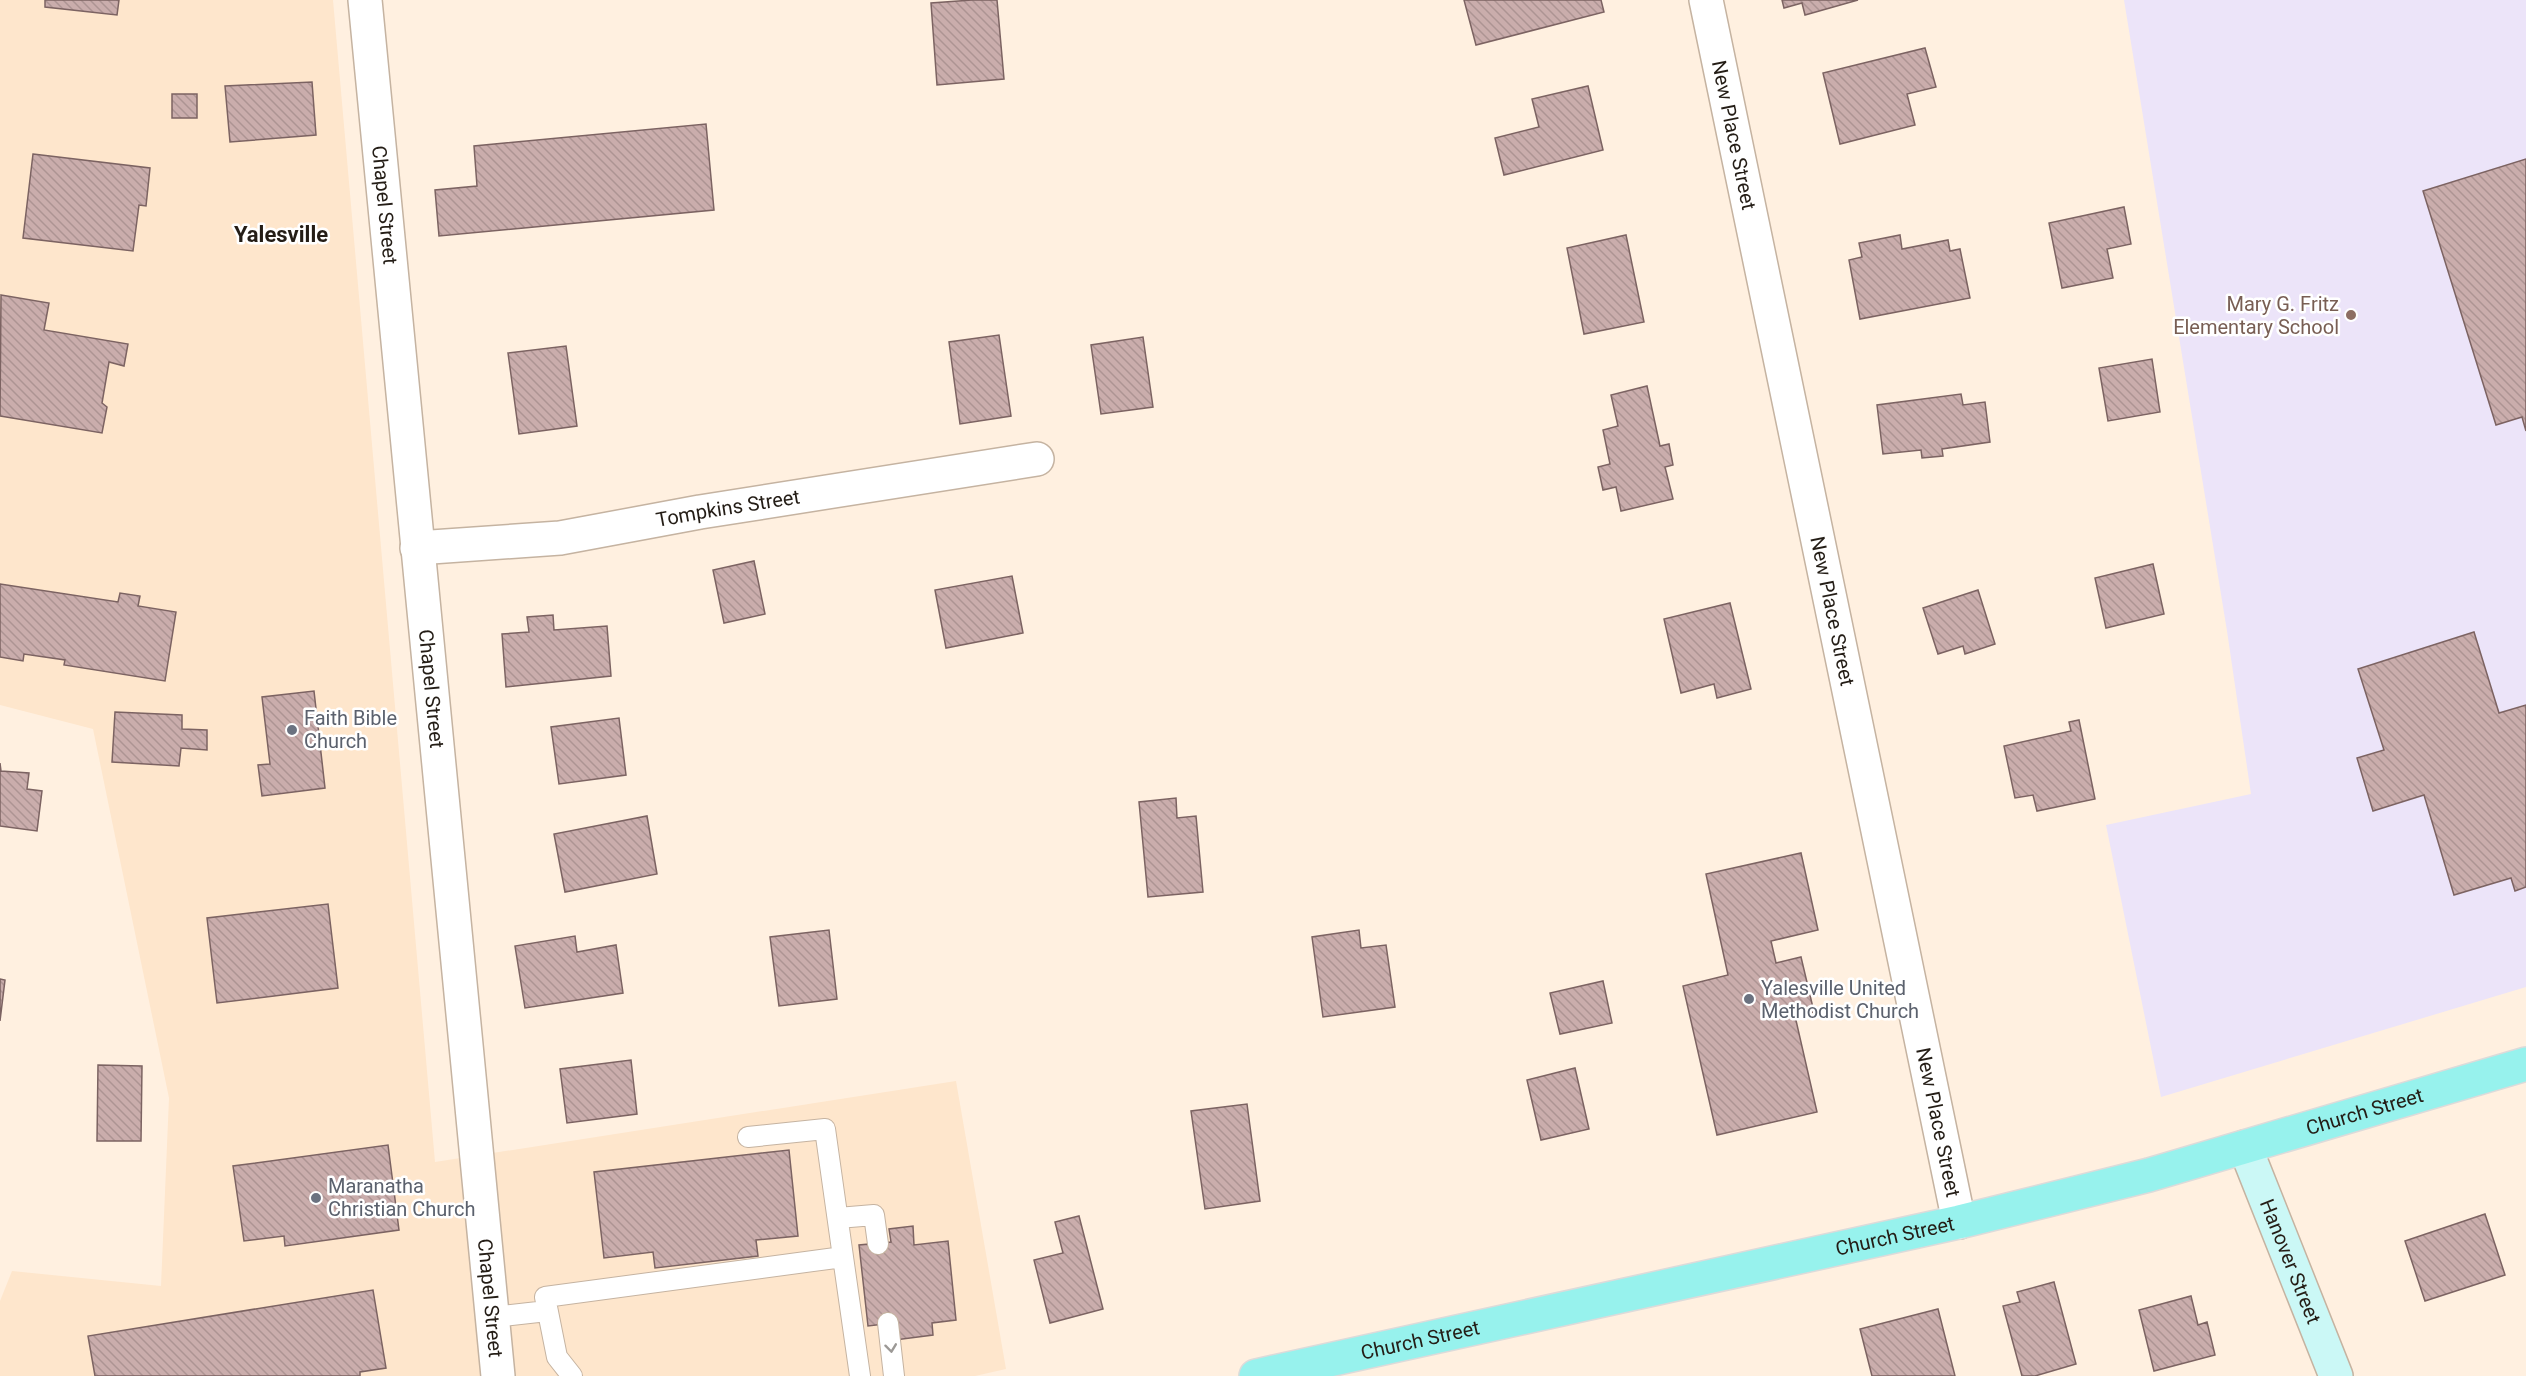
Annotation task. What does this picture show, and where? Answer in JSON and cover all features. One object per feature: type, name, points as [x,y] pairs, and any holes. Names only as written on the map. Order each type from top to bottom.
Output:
[{"type":"main road","name":"Church Street","points":[[1256,1376],[1959,1222],[2149,1175],[2526,1064]]},
{"type":"street","name":"Chapel Street","points":[[365,0],[498,1376]]},
{"type":"street","name":"New Place Street","points":[[1706,0],[1959,1222]]},
{"type":"street","name":"Tompkins Street","points":[[417,548],[560,538],[712,510],[1037,459]]},
{"type":"street","name":"Hanover Street","points":[[2245,1147],[2336,1376]]},
{"type":"lane","points":[[748,1137],[825,1130],[860,1376]]},
{"type":"lane","points":[[838,1218],[874,1215],[878,1244]]},
{"type":"lane","points":[[572,1376],[557,1357],[545,1297],[843,1257]]},
{"type":"lane","points":[[493,1317],[547,1311]]},
{"type":"lane","points":[[870,1376],[894,1374],[888,1323]]},
{"type":"shaded area","points":[[0,0],[333,0],[435,1162],[956,1081],[1006,1369],[975,1376],[0,1376],[0,1301],[12,1271],[161,1286],[169,1098],[93,729],[0,705]]},
{"type":"shaded area","name":"Mary G. Fritz Elementary School","points":[[2124,0],[2526,0],[2526,987],[2161,1097],[2106,825],[2251,794],[2227,631]]},
{"type":"building","points":[[45,0],[119,0],[117,15],[45,7]]},
{"type":"building","points":[[997,0],[1004,79],[937,85],[931,3]]},
{"type":"building","points":[[1464,0],[1601,0],[1604,12],[1476,45]]},
{"type":"building","points":[[1782,0],[1858,0],[1805,15],[1802,3],[1784,8]]},
{"type":"building","points":[[1925,48],[1936,87],[1907,94],[1915,125],[1840,144],[1823,73]]},
{"type":"building","points":[[312,82],[316,135],[230,142],[225,86]]},
{"type":"building","points":[[1588,86],[1603,150],[1504,175],[1495,138],[1539,127],[1532,99]]},
{"type":"building","points":[[172,94],[197,94],[197,118],[172,118]]},
{"type":"building","points":[[706,124],[714,210],[439,236],[435,190],[477,186],[474,146]]},
{"type":"building","points":[[33,154],[150,168],[146,206],[139,205],[133,251],[23,238]]},
{"type":"building","points":[[2526,159],[2526,431],[2522,417],[2496,425],[2423,191]]},
{"type":"building","points":[[2124,207],[2131,244],[2107,249],[2113,278],[2062,288],[2049,223]]},
{"type":"building","points":[[1626,235],[1644,322],[1584,334],[1567,248]]},
{"type":"building","points":[[1900,235],[1902,249],[1948,240],[1950,251],[1960,249],[1970,298],[1860,319],[1849,260],[1862,257],[1859,243]]},
{"type":"building","points":[[1,295],[49,303],[44,330],[128,344],[124,366],[109,362],[102,403],[107,407],[102,433],[0,416]]},
{"type":"building","points":[[999,335],[1011,416],[960,424],[949,342]]},
{"type":"building","points":[[1143,337],[1153,407],[1101,414],[1091,345]]},
{"type":"building","points":[[566,346],[577,426],[519,434],[508,353]]},
{"type":"building","points":[[2152,359],[2160,412],[2108,421],[2099,368]]},
{"type":"building","points":[[1647,386],[1660,446],[1669,444],[1673,465],[1665,467],[1673,499],[1621,511],[1616,487],[1603,490],[1598,467],[1610,464],[1603,430],[1618,426],[1611,395]]},
{"type":"building","points":[[1961,394],[1963,405],[1985,402],[1990,442],[1942,449],[1943,456],[1922,458],[1921,450],[1883,454],[1877,405]]},
{"type":"building","points":[[754,561],[765,614],[724,623],[713,570]]},
{"type":"building","points":[[2153,564],[2164,614],[2106,628],[2095,578]]},
{"type":"building","points":[[1012,576],[1023,633],[946,648],[935,590]]},
{"type":"building","points":[[0,584],[118,602],[120,593],[140,596],[138,606],[176,612],[165,681],[64,665],[65,660],[24,654],[23,661],[0,657]]},
{"type":"building","points":[[1978,590],[1995,644],[1965,654],[1963,646],[1938,654],[1923,608]]},
{"type":"building","points":[[1730,603],[1751,689],[1717,698],[1714,684],[1681,693],[1664,619]]},
{"type":"building","points":[[553,615],[554,630],[607,626],[611,676],[506,687],[502,634],[529,632],[527,617]]},
{"type":"building","points":[[2474,632],[2499,713],[2526,705],[2526,887],[2515,891],[2511,878],[2454,895],[2424,795],[2373,811],[2357,758],[2384,750],[2358,669]]},
{"type":"building","name":"Faith Bible Church","points":[[314,691],[325,788],[262,796],[258,765],[270,764],[262,697]]},
{"type":"building","points":[[115,712],[182,715],[182,729],[207,730],[207,750],[181,748],[179,766],[112,762]]},
{"type":"building","points":[[619,718],[626,775],[559,784],[551,727]]},
{"type":"building","points":[[2079,720],[2095,799],[2037,811],[2033,795],[2015,798],[2004,746],[2071,731],[2069,722]]},
{"type":"building","points":[[0,763],[1,771],[29,773],[27,789],[42,791],[37,831],[0,826]]},
{"type":"building","points":[[1176,798],[1177,818],[1196,816],[1203,892],[1148,897],[1139,802]]},
{"type":"building","points":[[647,816],[657,874],[565,892],[554,834]]},
{"type":"building","name":"Yalesville United Methodist Church","points":[[1801,853],[1818,930],[1771,941],[1776,963],[1801,957],[1814,1012],[1795,1016],[1817,1112],[1717,1135],[1683,986],[1728,975],[1706,874]]},
{"type":"building","points":[[328,904],[338,988],[217,1003],[207,918]]},
{"type":"building","points":[[829,930],[837,999],[779,1006],[770,937]]},
{"type":"building","points":[[1359,930],[1361,948],[1386,945],[1395,1007],[1323,1017],[1312,937]]},
{"type":"building","points":[[575,936],[577,952],[616,945],[623,993],[525,1008],[515,946]]},
{"type":"building","points":[[0,979],[5,980],[0,1021]]},
{"type":"building","points":[[1603,981],[1612,1023],[1560,1034],[1550,993]]},
{"type":"building","points":[[631,1060],[637,1114],[567,1123],[560,1069]]},
{"type":"building","points":[[98,1065],[142,1066],[141,1141],[97,1141]]},
{"type":"building","points":[[1575,1068],[1589,1129],[1541,1140],[1527,1080]]},
{"type":"building","points":[[1247,1104],[1260,1201],[1205,1209],[1191,1111]]},
{"type":"building","name":"Maranatha Christian Church","points":[[388,1145],[399,1230],[285,1246],[284,1236],[244,1241],[233,1166]]},
{"type":"building","points":[[789,1150],[798,1236],[756,1240],[758,1256],[655,1268],[653,1252],[604,1258],[594,1172]]},
{"type":"building","points":[[2485,1214],[2505,1275],[2425,1301],[2405,1241]]},
{"type":"building","points":[[1079,1216],[1103,1309],[1050,1323],[1034,1260],[1063,1253],[1055,1222]]},
{"type":"building","points":[[913,1226],[914,1245],[948,1241],[956,1320],[932,1323],[933,1335],[895,1340],[893,1323],[868,1326],[859,1245],[891,1242],[889,1229]]},
{"type":"building","points":[[2054,1282],[2076,1364],[2035,1376],[2022,1376],[2003,1306],[2020,1302],[2017,1292]]},
{"type":"building","points":[[373,1290],[386,1368],[360,1372],[360,1376],[95,1376],[88,1336]]},
{"type":"building","points":[[2191,1296],[2198,1325],[2207,1322],[2215,1355],[2154,1371],[2139,1310]]},
{"type":"building","points":[[1938,1309],[1955,1376],[1872,1376],[1860,1329]]},
{"type":"place","name":"Mary G. Fritz Elementary School","points":[[2351,315]]},
{"type":"place","name":"Faith Bible Church","points":[[292,730]]},
{"type":"place","name":"Yalesville United Methodist Church","points":[[1749,999]]},
{"type":"place","name":"Maranatha Christian Church","points":[[316,1198]]},
{"type":"district","name":"Yalesville","points":[[281,234]]}]
